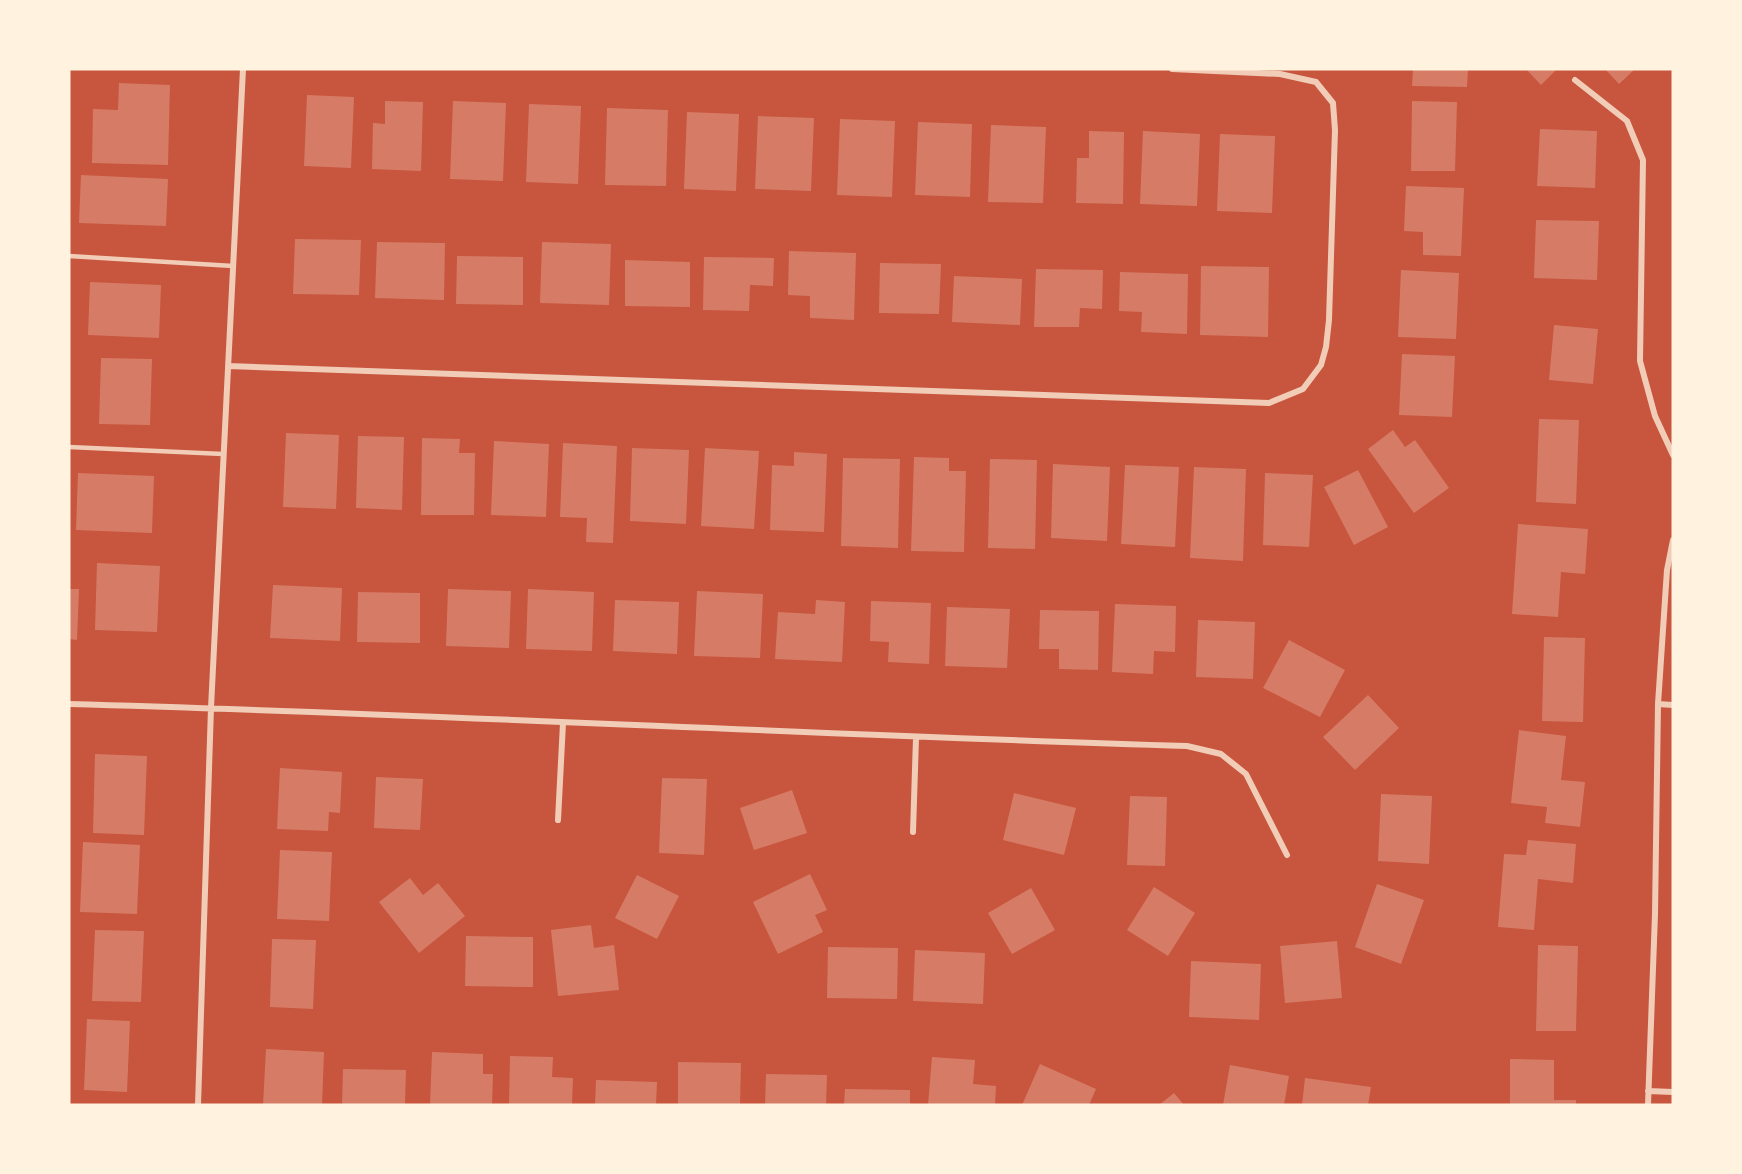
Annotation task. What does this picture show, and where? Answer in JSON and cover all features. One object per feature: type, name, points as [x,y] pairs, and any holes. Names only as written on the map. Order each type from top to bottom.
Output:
[{"type":"street","points":[[198,1105],[211,708],[243,69]]},
{"type":"street","points":[[228,366],[1269,403],[1303,389],[1321,365],[1326,347],[1329,320],[1335,130],[1333,103],[1316,82],[1280,74],[1172,69]]},
{"type":"street","points":[[1575,80],[1627,121],[1643,160],[1640,361],[1655,416],[1673,455]]},
{"type":"street","points":[[1648,1105],[1655,914],[1658,705],[1666,570],[1673,540]]},
{"type":"street","points":[[69,704],[916,738],[1187,746],[1221,754],[1246,774],[1287,855]]},
{"type":"street","points":[[1658,705],[1673,705]]},
{"type":"street","points":[[558,820],[563,723]]},
{"type":"street","points":[[913,832],[916,738]]},
{"type":"street","points":[[1648,1091],[1673,1092]]},
{"type":"lane","points":[[69,256],[233,266]]},
{"type":"lane","points":[[69,447],[224,454]]},
{"type":"building","points":[[1413,69],[1468,69],[1467,87],[1412,86]]},
{"type":"building","points":[[1526,69],[1557,69],[1541,85]]},
{"type":"building","points":[[1605,69],[1635,69],[1619,84]]},
{"type":"building","points":[[119,83],[170,85],[168,165],[92,163],[93,109],[118,110]]},
{"type":"building","points":[[307,95],[354,97],[351,168],[304,166]]},
{"type":"building","points":[[385,101],[423,102],[421,171],[372,169],[373,123],[385,124]]},
{"type":"building","points":[[453,101],[506,103],[503,181],[450,179]]},
{"type":"building","points":[[1412,101],[1457,102],[1455,171],[1411,171]]},
{"type":"building","points":[[529,104],[581,106],[578,184],[526,182]]},
{"type":"building","points":[[607,108],[668,110],[666,186],[605,185]]},
{"type":"building","points":[[687,112],[739,114],[736,191],[684,189]]},
{"type":"building","points":[[758,116],[814,118],[811,191],[755,189]]},
{"type":"building","points":[[840,119],[895,121],[892,197],[837,195]]},
{"type":"building","points":[[918,122],[972,124],[970,197],[915,195]]},
{"type":"building","points":[[991,125],[1046,127],[1043,203],[988,202]]},
{"type":"building","points":[[1540,129],[1597,131],[1595,188],[1537,186]]},
{"type":"building","points":[[1089,131],[1124,132],[1123,204],[1076,203],[1077,158],[1089,158]]},
{"type":"building","points":[[1143,131],[1200,134],[1197,206],[1140,204]]},
{"type":"building","points":[[1220,134],[1275,136],[1272,213],[1217,211]]},
{"type":"building","points":[[81,175],[168,179],[166,226],[79,223]]},
{"type":"building","points":[[1406,186],[1464,188],[1461,256],[1423,255],[1423,232],[1404,231]]},
{"type":"building","points":[[1536,220],[1599,221],[1597,280],[1534,278]]},
{"type":"building","points":[[295,239],[361,240],[359,295],[293,294]]},
{"type":"building","points":[[377,242],[445,243],[444,300],[375,298]]},
{"type":"building","points":[[542,242],[611,244],[609,305],[540,303]]},
{"type":"building","points":[[789,251],[856,253],[854,320],[810,318],[810,296],[788,295]]},
{"type":"building","points":[[457,256],[523,257],[523,305],[456,304]]},
{"type":"building","points":[[704,257],[774,258],[773,286],[750,285],[749,311],[703,310]]},
{"type":"building","points":[[625,260],[690,262],[690,307],[625,306]]},
{"type":"building","points":[[880,263],[941,264],[939,314],[879,313]]},
{"type":"building","points":[[1201,266],[1269,267],[1268,337],[1200,335]]},
{"type":"building","points":[[1036,269],[1103,270],[1102,309],[1080,308],[1079,327],[1034,327]]},
{"type":"building","points":[[1401,270],[1459,273],[1456,339],[1398,337]]},
{"type":"building","points":[[1120,272],[1188,274],[1187,334],[1141,332],[1142,312],[1119,311]]},
{"type":"building","points":[[954,276],[1022,279],[1020,325],[952,322]]},
{"type":"building","points":[[90,282],[161,285],[159,338],[88,335]]},
{"type":"building","points":[[1554,325],[1598,329],[1593,384],[1549,380]]},
{"type":"building","points":[[1402,354],[1455,356],[1452,417],[1399,415]]},
{"type":"building","points":[[101,358],[152,359],[150,425],[99,424]]},
{"type":"building","points":[[1539,419],[1579,420],[1576,504],[1536,502]]},
{"type":"building","points":[[1393,430],[1405,447],[1415,440],[1449,488],[1414,513],[1368,449]]},
{"type":"building","points":[[286,433],[339,435],[336,509],[283,507]]},
{"type":"building","points":[[358,436],[404,437],[402,510],[356,508]]},
{"type":"building","points":[[422,438],[460,439],[459,453],[475,453],[474,515],[421,515]]},
{"type":"building","points":[[494,441],[549,444],[546,517],[491,515]]},
{"type":"building","points":[[563,443],[617,446],[613,543],[586,542],[587,518],[560,517]]},
{"type":"building","points":[[632,448],[689,450],[686,524],[630,521]]},
{"type":"building","points":[[705,448],[759,451],[754,529],[701,526]]},
{"type":"building","points":[[794,452],[827,454],[824,532],[770,530],[772,465],[794,466]]},
{"type":"building","points":[[914,457],[949,458],[949,471],[966,471],[964,552],[911,551]]},
{"type":"building","points":[[843,458],[900,459],[898,548],[841,546]]},
{"type":"building","points":[[990,459],[1037,460],[1035,549],[988,548]]},
{"type":"building","points":[[1053,464],[1110,467],[1107,541],[1051,538]]},
{"type":"building","points":[[1125,465],[1179,467],[1175,547],[1121,544]]},
{"type":"building","points":[[1194,467],[1246,469],[1243,561],[1190,558]]},
{"type":"building","points":[[1358,470],[1388,527],[1354,545],[1324,487]]},
{"type":"building","points":[[78,473],[154,476],[152,533],[76,530]]},
{"type":"building","points":[[1265,473],[1313,475],[1309,547],[1263,545]]},
{"type":"building","points":[[1518,524],[1588,529],[1585,574],[1561,572],[1558,617],[1512,614]]},
{"type":"building","points":[[97,563],[160,566],[157,632],[95,630]]},
{"type":"building","points":[[273,585],[342,588],[340,641],[270,638]]},
{"type":"building","points":[[69,589],[79,589],[77,640],[69,639]]},
{"type":"building","points":[[448,589],[511,591],[509,648],[446,646]]},
{"type":"building","points":[[528,589],[594,592],[592,651],[526,649]]},
{"type":"building","points":[[697,591],[763,594],[760,658],[694,656]]},
{"type":"building","points":[[358,592],[420,593],[420,643],[357,642]]},
{"type":"building","points":[[615,600],[679,602],[677,654],[613,651]]},
{"type":"building","points":[[816,600],[845,602],[842,662],[775,659],[778,612],[815,614]]},
{"type":"building","points":[[871,601],[931,603],[929,664],[888,662],[889,642],[870,641]]},
{"type":"building","points":[[1115,604],[1176,606],[1175,652],[1154,651],[1153,674],[1112,672]]},
{"type":"building","points":[[947,607],[1010,609],[1007,668],[945,666]]},
{"type":"building","points":[[1040,610],[1099,611],[1098,670],[1059,669],[1059,649],[1039,649]]},
{"type":"building","points":[[1198,620],[1255,622],[1253,679],[1196,677]]},
{"type":"building","points":[[1544,637],[1585,638],[1583,722],[1542,721]]},
{"type":"building","points":[[1289,640],[1345,670],[1320,717],[1263,688]]},
{"type":"building","points":[[1368,695],[1399,728],[1355,770],[1323,737]]},
{"type":"building","points":[[1519,730],[1566,736],[1561,780],[1585,782],[1580,827],[1545,823],[1547,807],[1511,803]]},
{"type":"building","points":[[95,754],[147,756],[144,835],[93,833]]},
{"type":"building","points":[[280,768],[342,772],[340,813],[329,812],[328,831],[277,829]]},
{"type":"building","points":[[376,777],[423,779],[420,830],[374,828]]},
{"type":"building","points":[[662,778],[707,779],[704,855],[659,853]]},
{"type":"building","points":[[792,790],[807,833],[754,850],[740,808]]},
{"type":"building","points":[[1014,793],[1076,808],[1064,855],[1003,840]]},
{"type":"building","points":[[1381,794],[1432,796],[1429,864],[1378,861]]},
{"type":"building","points":[[1130,796],[1167,797],[1165,866],[1127,865]]},
{"type":"building","points":[[1528,840],[1576,844],[1573,883],[1538,879],[1534,930],[1498,927],[1504,854],[1526,855]]},
{"type":"building","points":[[83,842],[140,845],[137,914],[80,912]]},
{"type":"building","points":[[280,850],[332,852],[329,921],[277,919]]},
{"type":"building","points":[[810,874],[827,910],[815,915],[823,932],[778,954],[753,902]]},
{"type":"building","points":[[637,875],[679,896],[657,939],[615,918]]},
{"type":"building","points":[[410,878],[423,895],[438,883],[465,916],[419,953],[379,902]]},
{"type":"building","points":[[1377,884],[1424,900],[1401,964],[1355,947]]},
{"type":"building","points":[[1154,887],[1195,913],[1168,956],[1127,930]]},
{"type":"building","points":[[1031,888],[1055,930],[1012,954],[988,913]]},
{"type":"building","points":[[591,925],[594,948],[614,945],[619,990],[558,996],[551,930]]},
{"type":"building","points":[[95,930],[144,931],[141,1002],[92,1001]]},
{"type":"building","points":[[466,936],[533,937],[533,987],[465,986]]},
{"type":"building","points":[[272,939],[316,940],[313,1009],[270,1007]]},
{"type":"building","points":[[1337,941],[1342,998],[1285,1003],[1280,946]]},
{"type":"building","points":[[1538,945],[1578,946],[1576,1031],[1536,1031]]},
{"type":"building","points":[[828,947],[898,948],[897,999],[827,998]]},
{"type":"building","points":[[915,950],[985,953],[983,1004],[913,1001]]},
{"type":"building","points":[[1191,961],[1261,964],[1259,1020],[1189,1017]]},
{"type":"building","points":[[87,1019],[130,1021],[127,1092],[84,1090]]},
{"type":"building","points":[[266,1049],[324,1052],[322,1105],[263,1105]]},
{"type":"building","points":[[432,1052],[483,1054],[483,1074],[493,1074],[492,1105],[430,1105]]},
{"type":"building","points":[[510,1056],[553,1057],[552,1077],[573,1078],[572,1105],[509,1105]]},
{"type":"building","points":[[932,1057],[975,1060],[973,1084],[996,1086],[995,1105],[928,1105]]},
{"type":"building","points":[[1510,1059],[1554,1060],[1554,1100],[1576,1100],[1576,1105],[1510,1105]]},
{"type":"building","points":[[678,1062],[741,1063],[740,1105],[678,1105]]},
{"type":"building","points":[[1040,1064],[1096,1089],[1089,1105],[1022,1105]]},
{"type":"building","points":[[1230,1065],[1289,1076],[1284,1105],[1223,1105]]},
{"type":"building","points":[[343,1069],[406,1070],[405,1105],[342,1105]]},
{"type":"building","points":[[766,1074],[827,1075],[826,1105],[765,1105]]},
{"type":"building","points":[[1305,1078],[1371,1087],[1368,1105],[1302,1105]]},
{"type":"building","points":[[596,1080],[657,1082],[656,1105],[595,1105]]},
{"type":"building","points":[[845,1089],[910,1090],[910,1105],[844,1105]]},
{"type":"building","points":[[1174,1093],[1184,1105],[1159,1105]]}]
